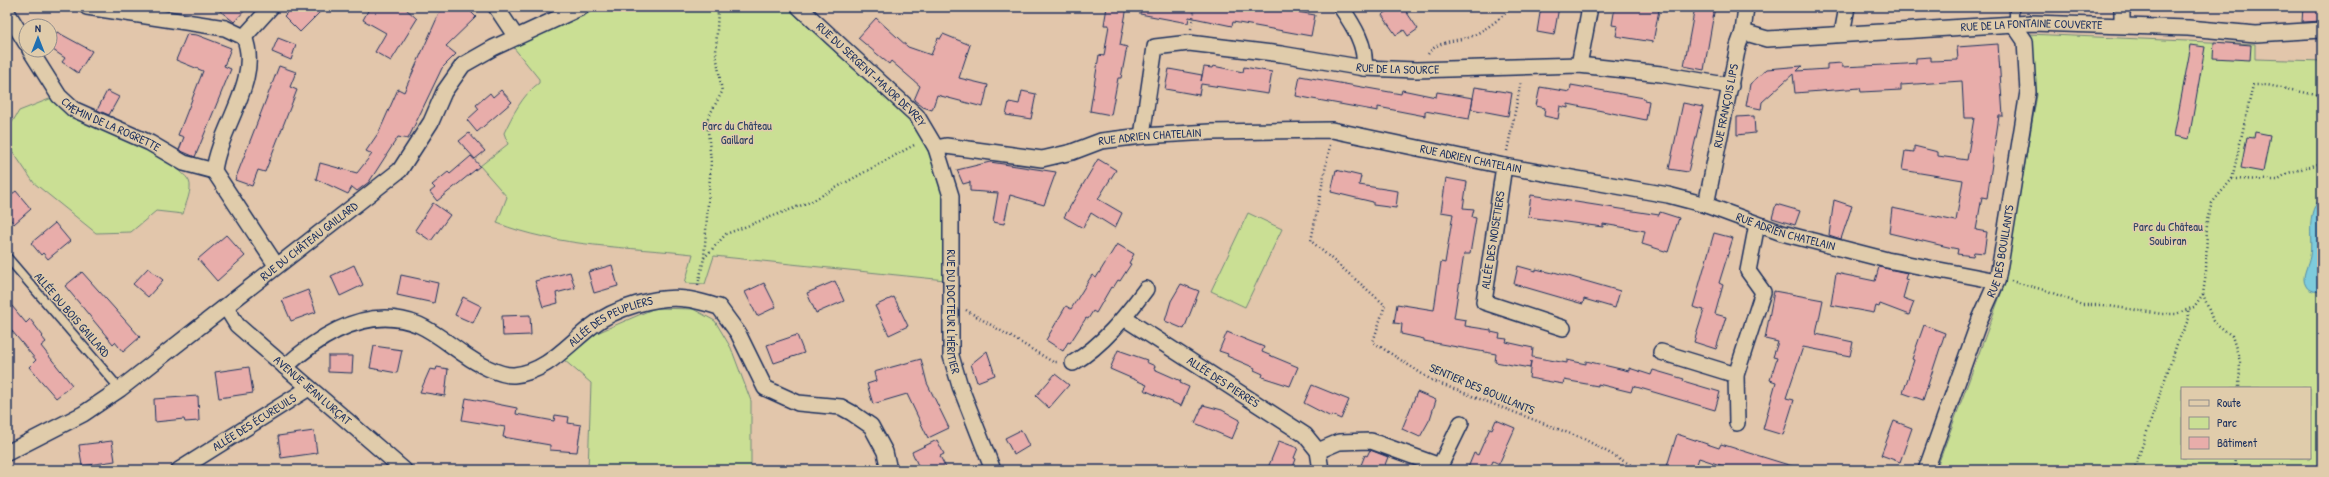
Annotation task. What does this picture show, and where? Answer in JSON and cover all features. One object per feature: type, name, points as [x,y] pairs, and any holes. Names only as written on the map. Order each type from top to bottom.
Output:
[{"type":"street","points":[[87,7],[225,28],[244,37],[248,47],[250,61],[244,85],[216,156],[214,172],[276,265]]},
{"type":"street","points":[[244,37],[271,7]]},
{"type":"street","points":[[496,7],[516,38]]},
{"type":"street","name":"RUE DU CHÂTEAU GAILLARD","points":[[7,453],[83,414],[120,389],[226,307],[276,265],[400,170],[431,122],[444,92],[463,65],[582,7]]},
{"type":"street","name":"RUE DU SERGENT-MAJOR DEVREY","points":[[799,7],[917,116],[933,142]]},
{"type":"street","points":[[1341,7],[1356,28],[1365,60],[1364,68]]},
{"type":"street","points":[[1579,65],[1590,7]]},
{"type":"street","name":"RUE FRANÇOIS LIPS","points":[[1706,205],[1730,86],[1743,32],[1746,7]]},
{"type":"street","points":[[1842,34],[1847,7]]},
{"type":"street","points":[[2122,7],[2122,25]]},
{"type":"street","points":[[7,12],[18,30]]},
{"type":"street","name":"RUE DE LA FONTAINE COUVERTE","points":[[1743,32],[1767,39],[2014,24],[2122,25],[2188,28],[2256,34],[2322,30]]},
{"type":"street","name":"RUE DES BOUILLANTS","points":[[1926,470],[1980,319],[1997,281],[2028,92],[2025,41],[2014,24]]},
{"type":"street","name":"RUE DE LA SOURCE","points":[[1142,136],[1155,47],[1189,43],[1281,54],[1364,68],[1416,70],[1524,65],[1579,65],[1661,74],[1730,86]]},
{"type":"street","name":"CHEMIN DE LA ROGRETTE","points":[[35,58],[59,96],[73,109],[150,142],[184,163],[214,172]]},
{"type":"street","name":"RUE ADRIEN CHATELAIN","points":[[933,142],[946,146],[1042,159],[1072,152],[1101,141],[1142,136],[1210,132],[1332,130],[1504,166],[1668,195],[1706,205],[1782,234],[1887,260],[1997,281]]},
{"type":"street","name":"RUE DU DOCTEUR L'HÉRITIER","points":[[933,142],[951,196],[951,356],[960,386],[993,470]]},
{"type":"street","name":"ALLÉE DES NOISETIERS","points":[[1504,166],[1484,302],[1563,328]]},
{"type":"street","points":[[1737,423],[1736,375],[1763,292],[1748,271],[1757,224]]},
{"type":"street","points":[[1073,363],[1088,354],[1124,318],[1146,289]]},
{"type":"street","name":"ALLÉE DES PEUPLIERS","points":[[284,367],[306,348],[331,332],[363,321],[388,318],[419,325],[480,365],[512,375],[533,372],[549,362],[593,324],[615,313],[647,301],[686,298],[719,306],[738,333],[765,388],[798,403],[841,407],[871,426],[885,452],[889,470]]},
{"type":"street","name":"AVENUE JEAN LURÇAT","points":[[226,307],[236,325],[404,470]]},
{"type":"street","name":"ALLÉE DES PIERRES","points":[[1124,318],[1305,435],[1318,451]]},
{"type":"street","points":[[1661,352],[1736,375]]},
{"type":"street","name":"ALLÉE DES ÉCUREUILS","points":[[179,470],[309,388]]},
{"type":"street","points":[[1321,470],[1318,451],[1339,442],[1371,441],[1440,466],[1461,423]]},
{"type":"lane","points":[[2014,7],[2014,24]]},
{"type":"lane","name":"ALLÉE DU BOIS GAILLARD","points":[[7,257],[120,389]]},
{"type":"path","points":[[694,300],[704,258],[711,162],[707,120],[722,92],[716,53],[718,7]]},
{"type":"path","points":[[1189,43],[1195,7]]},
{"type":"path","points":[[1416,70],[1429,52],[1439,44],[1472,36],[1501,19],[1512,7]]},
{"type":"path","points":[[1504,166],[1524,65]]},
{"type":"path","points":[[2239,387],[2240,361],[2232,336],[2213,321],[2203,294],[2206,273],[2207,220],[2212,203],[2232,179],[2253,85],[2268,85],[2322,96]]},
{"type":"path","name":"SENTIER DES BOUILLANTS","points":[[1332,130],[1311,242],[1385,305],[1373,342],[1433,381],[1584,439],[1640,470]]},
{"type":"path","points":[[704,258],[726,234],[810,202],[933,142]]},
{"type":"path","points":[[2232,179],[2277,180],[2288,173],[2322,163]]},
{"type":"path","points":[[1997,281],[2016,281],[2082,305],[2102,305],[2162,314],[2176,314],[2188,309],[2194,306],[2203,294]]},
{"type":"path","points":[[952,302],[1053,362],[1073,363]]},
{"type":"path","points":[[2134,470],[2177,344],[2189,318],[2188,309]]},
{"type":"path","points":[[2235,470],[2236,459]]},
{"type":"green space","name":"Parc du Château Gaillard","points":[[596,7],[790,7],[797,17],[912,122],[932,158],[945,197],[945,280],[714,256],[705,284],[685,283],[693,254],[569,242],[520,231],[497,223],[507,197],[480,166],[508,144],[504,133],[518,106],[528,93],[539,83],[539,79],[510,43],[596,10]]},
{"type":"green space","name":"Parc du Château Soubiran","points":[[2028,34],[2255,44],[2255,59],[2322,61],[2322,470],[1936,470],[2003,288],[2037,95]]},
{"type":"green space","points":[[52,98],[126,136],[181,172],[190,184],[183,214],[156,211],[131,232],[96,233],[34,183],[7,143],[7,131],[19,111]]},
{"type":"green space","points":[[1248,213],[1282,229],[1245,307],[1211,291]]},
{"type":"green space","points":[[655,308],[693,309],[715,321],[731,348],[751,401],[751,470],[588,470],[591,383],[564,360],[597,333]]},
{"type":"water","points":[[2322,198],[2322,292],[2313,291],[2307,288],[2304,279],[2311,249],[2311,225],[2313,210]]},
{"type":"building","points":[[215,7],[248,7],[234,22]]},
{"type":"building","points":[[293,7],[325,7],[300,32],[284,16]]},
{"type":"building","points":[[370,7],[404,7],[417,19],[391,61],[375,52],[386,33],[363,20]]},
{"type":"building","points":[[442,7],[466,7],[476,17],[446,46],[456,54],[442,68],[408,139],[398,137],[369,182],[357,191],[352,187],[348,194],[316,179],[320,163],[357,173],[372,154],[366,151],[379,132],[398,89],[404,92]]},
{"type":"building","points":[[1107,7],[1127,7],[1120,45],[1127,47],[1121,78],[1118,78],[1111,115],[1090,111],[1099,55],[1104,56],[1109,25],[1104,25]]},
{"type":"building","points":[[1140,7],[1267,7],[1315,15],[1311,36],[1233,22],[1232,26],[1189,17],[1188,23],[1140,14]]},
{"type":"building","points":[[1394,7],[1403,7],[1418,29],[1408,36],[1404,30],[1396,35],[1382,15]]},
{"type":"building","points":[[1541,7],[1559,7],[1554,35],[1537,32]]},
{"type":"building","points":[[1615,7],[1643,7],[1659,10],[1653,42],[1616,36],[1618,26],[1612,25]]},
{"type":"building","points":[[1695,7],[1715,7],[1704,70],[1684,66]]},
{"type":"building","points":[[2303,7],[2322,7],[2322,21],[2302,22]]},
{"type":"building","points":[[876,18],[908,47],[931,55],[938,38],[940,39],[943,34],[970,45],[959,78],[988,85],[983,107],[937,95],[932,110],[923,107],[914,100],[920,86],[891,61],[889,64],[858,38]]},
{"type":"building","points":[[58,33],[92,51],[78,73],[62,62],[65,58],[58,53]]},
{"type":"building","points":[[187,34],[197,35],[231,48],[224,66],[231,69],[195,157],[179,150],[184,137],[178,135],[203,71],[176,60]]},
{"type":"building","points":[[278,38],[296,45],[291,60],[272,52]]},
{"type":"building","points":[[2214,42],[2251,45],[2250,60],[2213,58]]},
{"type":"building","points":[[1998,44],[2003,116],[1999,116],[1987,198],[1982,197],[1976,230],[1987,232],[1984,253],[1974,252],[1973,256],[1957,254],[1958,249],[1889,233],[1892,208],[1956,221],[1963,180],[1902,170],[1905,151],[1914,152],[1914,146],[1938,152],[1938,156],[1967,160],[1974,118],[1964,118],[1962,81],[1901,85],[1901,90],[1861,92],[1860,88],[1795,93],[1793,74],[1762,102],[1761,109],[1746,106],[1750,84],[1767,69],[1802,66],[1797,71],[1827,69],[1827,64],[1842,63],[1842,67],[1906,64],[1916,63],[1916,58],[1931,57],[1931,61],[1958,60],[1957,47]]},
{"type":"building","points":[[2191,45],[2205,47],[2189,139],[2174,136]]},
{"type":"building","points":[[279,66],[296,72],[290,87],[297,90],[265,172],[258,170],[252,186],[235,180]]},
{"type":"building","points":[[1213,66],[1243,72],[1244,67],[1272,72],[1268,94],[1201,84],[1199,95],[1165,89],[1169,69],[1202,75],[1201,81],[1204,67],[1212,68]]},
{"type":"building","points":[[1300,76],[1401,94],[1402,90],[1436,97],[1437,92],[1473,98],[1469,119],[1425,111],[1425,116],[1378,107],[1378,111],[1296,96]]},
{"type":"building","points":[[1571,85],[1644,98],[1644,100],[1649,101],[1646,120],[1568,104],[1568,108],[1560,106],[1558,119],[1544,116],[1545,108],[1536,106],[1540,87],[1570,92]]},
{"type":"building","points":[[1475,87],[1512,93],[1508,116],[1471,109]]},
{"type":"building","points":[[501,90],[512,102],[477,132],[467,120],[479,109],[476,105],[490,93],[493,97]]},
{"type":"building","points":[[107,91],[119,97],[109,115],[97,110]]},
{"type":"building","points":[[1022,91],[1036,94],[1031,119],[1006,115],[1009,102],[1019,104]]},
{"type":"building","points":[[1683,103],[1703,107],[1688,172],[1669,169]]},
{"type":"building","points":[[1754,116],[1755,133],[1737,135],[1737,117]]},
{"type":"building","points":[[2255,132],[2270,135],[2263,172],[2241,168],[2247,137],[2254,138]]},
{"type":"building","points":[[469,133],[485,151],[475,159],[459,141]]},
{"type":"building","points":[[471,156],[480,166],[437,201],[430,192],[435,188],[432,185],[448,172],[450,174]]},
{"type":"building","points":[[1098,159],[1116,170],[1098,199],[1122,213],[1115,228],[1091,213],[1083,228],[1064,217]]},
{"type":"building","points":[[990,162],[1056,172],[1044,205],[1010,195],[1004,224],[993,222],[998,193],[970,191],[970,182],[963,184],[957,170]]},
{"type":"building","points":[[1336,170],[1361,176],[1359,185],[1398,191],[1396,208],[1373,205],[1373,202],[1331,192]]},
{"type":"building","points":[[1446,178],[1467,182],[1463,208],[1474,209],[1472,217],[1476,218],[1470,254],[1464,254],[1454,318],[1466,320],[1465,326],[1491,330],[1491,332],[1500,334],[1499,338],[1507,339],[1506,342],[1533,348],[1532,357],[1567,363],[1567,360],[1586,364],[1586,361],[1629,371],[1629,368],[1651,375],[1653,370],[1684,379],[1683,381],[1720,392],[1715,410],[1633,386],[1631,392],[1598,384],[1598,386],[1564,380],[1563,384],[1529,378],[1531,361],[1530,368],[1495,362],[1496,354],[1424,341],[1424,339],[1401,334],[1402,324],[1394,323],[1397,304],[1434,310],[1441,262],[1445,263],[1453,214],[1441,212]]},
{"type":"building","points":[[16,191],[31,209],[14,224],[7,215],[7,198]]},
{"type":"building","points":[[1531,195],[1659,215],[1660,212],[1679,218],[1668,252],[1642,244],[1645,231],[1603,224],[1603,227],[1528,217]]},
{"type":"building","points":[[1834,200],[1852,206],[1841,239],[1829,235]]},
{"type":"building","points":[[433,203],[450,215],[431,241],[415,230]]},
{"type":"building","points":[[1776,204],[1800,211],[1795,225],[1772,218]]},
{"type":"building","points":[[55,223],[70,241],[48,259],[43,253],[41,255],[31,243]]},
{"type":"building","points":[[1714,233],[1733,238],[1719,283],[1723,285],[1715,314],[1726,317],[1716,349],[1694,342],[1704,310],[1693,307]]},
{"type":"building","points":[[226,235],[245,256],[217,281],[198,259]]},
{"type":"building","points":[[1117,244],[1134,254],[1129,263],[1131,264],[1120,281],[1118,280],[1113,288],[1111,287],[1096,313],[1093,311],[1088,319],[1086,318],[1063,351],[1046,340],[1066,306],[1071,309],[1092,275],[1096,278]]},
{"type":"building","points":[[354,265],[363,285],[340,296],[331,276]]},
{"type":"building","points":[[612,265],[618,286],[594,293],[588,272]]},
{"type":"building","points":[[1518,266],[1536,271],[1536,269],[1554,272],[1620,291],[1615,308],[1584,299],[1583,304],[1514,284]]},
{"type":"building","points":[[1879,267],[1907,273],[1905,279],[1908,280],[1903,298],[1914,302],[1909,315],[1880,304],[1879,307],[1876,306],[1874,313],[1831,305],[1836,273],[1875,281]]},
{"type":"building","points":[[148,268],[163,280],[148,297],[133,284]]},
{"type":"building","points":[[82,272],[140,337],[123,352],[115,342],[113,344],[65,286]]},
{"type":"building","points":[[570,272],[575,288],[556,293],[558,303],[543,307],[535,281]]},
{"type":"building","points":[[401,275],[438,283],[434,303],[397,295]]},
{"type":"building","points":[[835,281],[844,301],[816,313],[807,293]]},
{"type":"building","points":[[764,283],[776,307],[757,316],[745,292]]},
{"type":"building","points":[[1181,284],[1199,291],[1184,329],[1165,321],[1171,301]]},
{"type":"building","points":[[308,290],[316,312],[291,321],[282,300]]},
{"type":"building","points":[[1774,291],[1823,300],[1816,334],[1853,342],[1850,356],[1803,347],[1786,398],[1794,400],[1783,435],[1763,429],[1776,382],[1770,380],[1777,358],[1773,357],[1778,342],[1765,339]]},
{"type":"building","points":[[463,297],[481,306],[473,323],[455,315]]},
{"type":"building","points":[[894,297],[908,326],[889,335],[875,306]]},
{"type":"building","points":[[7,300],[26,323],[30,319],[43,336],[42,337],[46,342],[41,346],[72,385],[56,398],[29,367],[36,360],[7,325]]},
{"type":"building","points":[[530,315],[531,335],[503,336],[502,316]]},
{"type":"building","points":[[1924,325],[1945,333],[1923,400],[1903,393],[1914,360],[1912,359]]},
{"type":"building","points":[[1227,332],[1264,347],[1262,352],[1298,367],[1290,386],[1262,377],[1263,374],[1254,370],[1255,368],[1219,351]]},
{"type":"building","points":[[797,335],[804,353],[774,363],[767,345]]},
{"type":"building","points":[[374,346],[402,350],[397,373],[370,368]]},
{"type":"building","points":[[1118,350],[1147,360],[1146,362],[1155,366],[1154,369],[1181,381],[1180,383],[1189,387],[1181,406],[1144,390],[1147,385],[1110,369]]},
{"type":"building","points":[[987,351],[995,375],[977,382],[971,364]]},
{"type":"building","points":[[328,356],[353,356],[352,373],[328,372]]},
{"type":"building","points":[[921,359],[927,383],[949,428],[928,438],[907,394],[873,404],[867,384],[876,381],[874,372]]},
{"type":"building","points":[[249,367],[253,393],[219,398],[215,372]]},
{"type":"building","points":[[437,367],[448,369],[445,396],[420,392],[430,369],[436,370]]},
{"type":"building","points":[[1055,374],[1069,385],[1049,408],[1036,396]]},
{"type":"building","points":[[1312,385],[1349,400],[1341,419],[1332,415],[1331,417],[1304,403]]},
{"type":"building","points":[[1417,392],[1436,400],[1430,419],[1420,437],[1402,429]]},
{"type":"building","points":[[198,396],[199,421],[185,422],[184,419],[155,422],[154,399]]},
{"type":"building","points":[[466,398],[517,408],[516,414],[554,421],[555,415],[569,417],[568,423],[581,425],[577,452],[550,450],[550,445],[503,437],[505,427],[462,420]]},
{"type":"building","points":[[1203,405],[1222,410],[1240,420],[1232,439],[1195,423]]},
{"type":"building","points":[[1496,420],[1515,428],[1499,464],[1493,461],[1489,470],[1467,470],[1474,453],[1478,455],[1490,428],[1492,429]]},
{"type":"building","points":[[1894,421],[1912,428],[1900,462],[1881,455]]},
{"type":"building","points":[[1021,430],[1029,446],[1014,455],[1005,438]]},
{"type":"building","points":[[314,431],[317,453],[281,458],[278,436]]},
{"type":"building","points":[[1677,434],[1719,448],[1721,444],[1795,467],[1794,470],[1735,470],[1699,458],[1695,470],[1682,470],[1667,466]]},
{"type":"building","points":[[937,440],[944,454],[940,456],[947,470],[920,470],[912,452]]},
{"type":"building","points":[[112,441],[115,461],[82,466],[79,445]]},
{"type":"building","points":[[1279,441],[1298,448],[1294,458],[1296,459],[1292,470],[1267,470]]},
{"type":"building","points":[[1370,450],[1388,457],[1383,470],[1359,470],[1365,455],[1367,456]]}]
